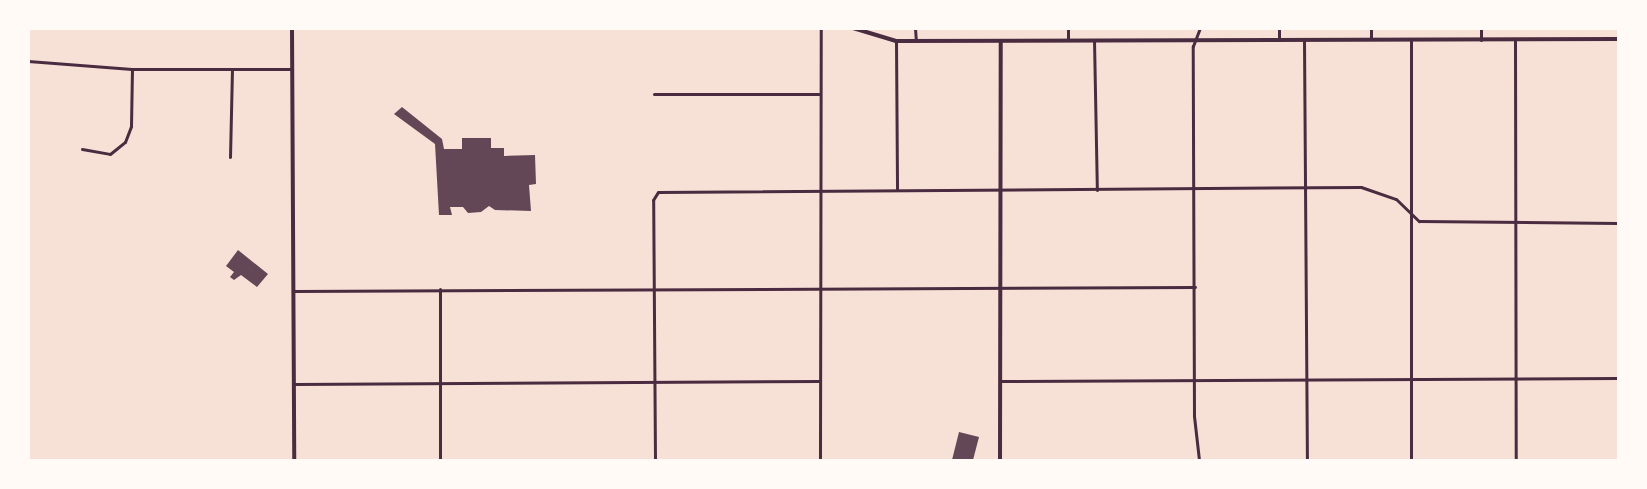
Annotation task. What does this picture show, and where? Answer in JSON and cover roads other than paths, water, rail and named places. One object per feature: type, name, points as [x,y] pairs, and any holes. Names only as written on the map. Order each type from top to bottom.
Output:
[{"type":"street","points":[[292,28],[294,460]]},
{"type":"street","points":[[820,460],[819,94],[821,28]]},
{"type":"street","points":[[853,28],[896,41],[1618,39]]},
{"type":"street","points":[[915,28],[916,41]]},
{"type":"street","points":[[1068,28],[1068,42]]},
{"type":"street","points":[[1199,460],[1194,380],[1193,46],[1200,28]]},
{"type":"street","points":[[1279,28],[1279,40]]},
{"type":"street","points":[[1371,28],[1371,39]]},
{"type":"street","points":[[1481,28],[1481,40]]},
{"type":"street","points":[[1411,39],[1411,460]]},
{"type":"street","points":[[1094,40],[1097,190]]},
{"type":"street","points":[[1304,40],[1307,460]]},
{"type":"street","points":[[1515,40],[1516,460]]},
{"type":"street","points":[[896,41],[897,189]]},
{"type":"street","points":[[1000,460],[1001,41]]},
{"type":"street","points":[[28,61],[132,69],[232,71],[292,69]]},
{"type":"street","points":[[82,149],[110,154],[125,142],[131,126],[132,69]]},
{"type":"street","points":[[230,157],[232,71]]},
{"type":"street","points":[[654,94],[819,94]]},
{"type":"street","points":[[655,460],[654,195],[658,192],[1000,188],[1374,189],[1396,199],[1411,217],[1419,221],[1618,223]]},
{"type":"street","points":[[293,291],[1000,285],[1195,287]]},
{"type":"street","points":[[440,289],[440,460]]},
{"type":"street","points":[[1000,381],[1618,378]]},
{"type":"street","points":[[294,384],[440,385],[820,381]]}]
